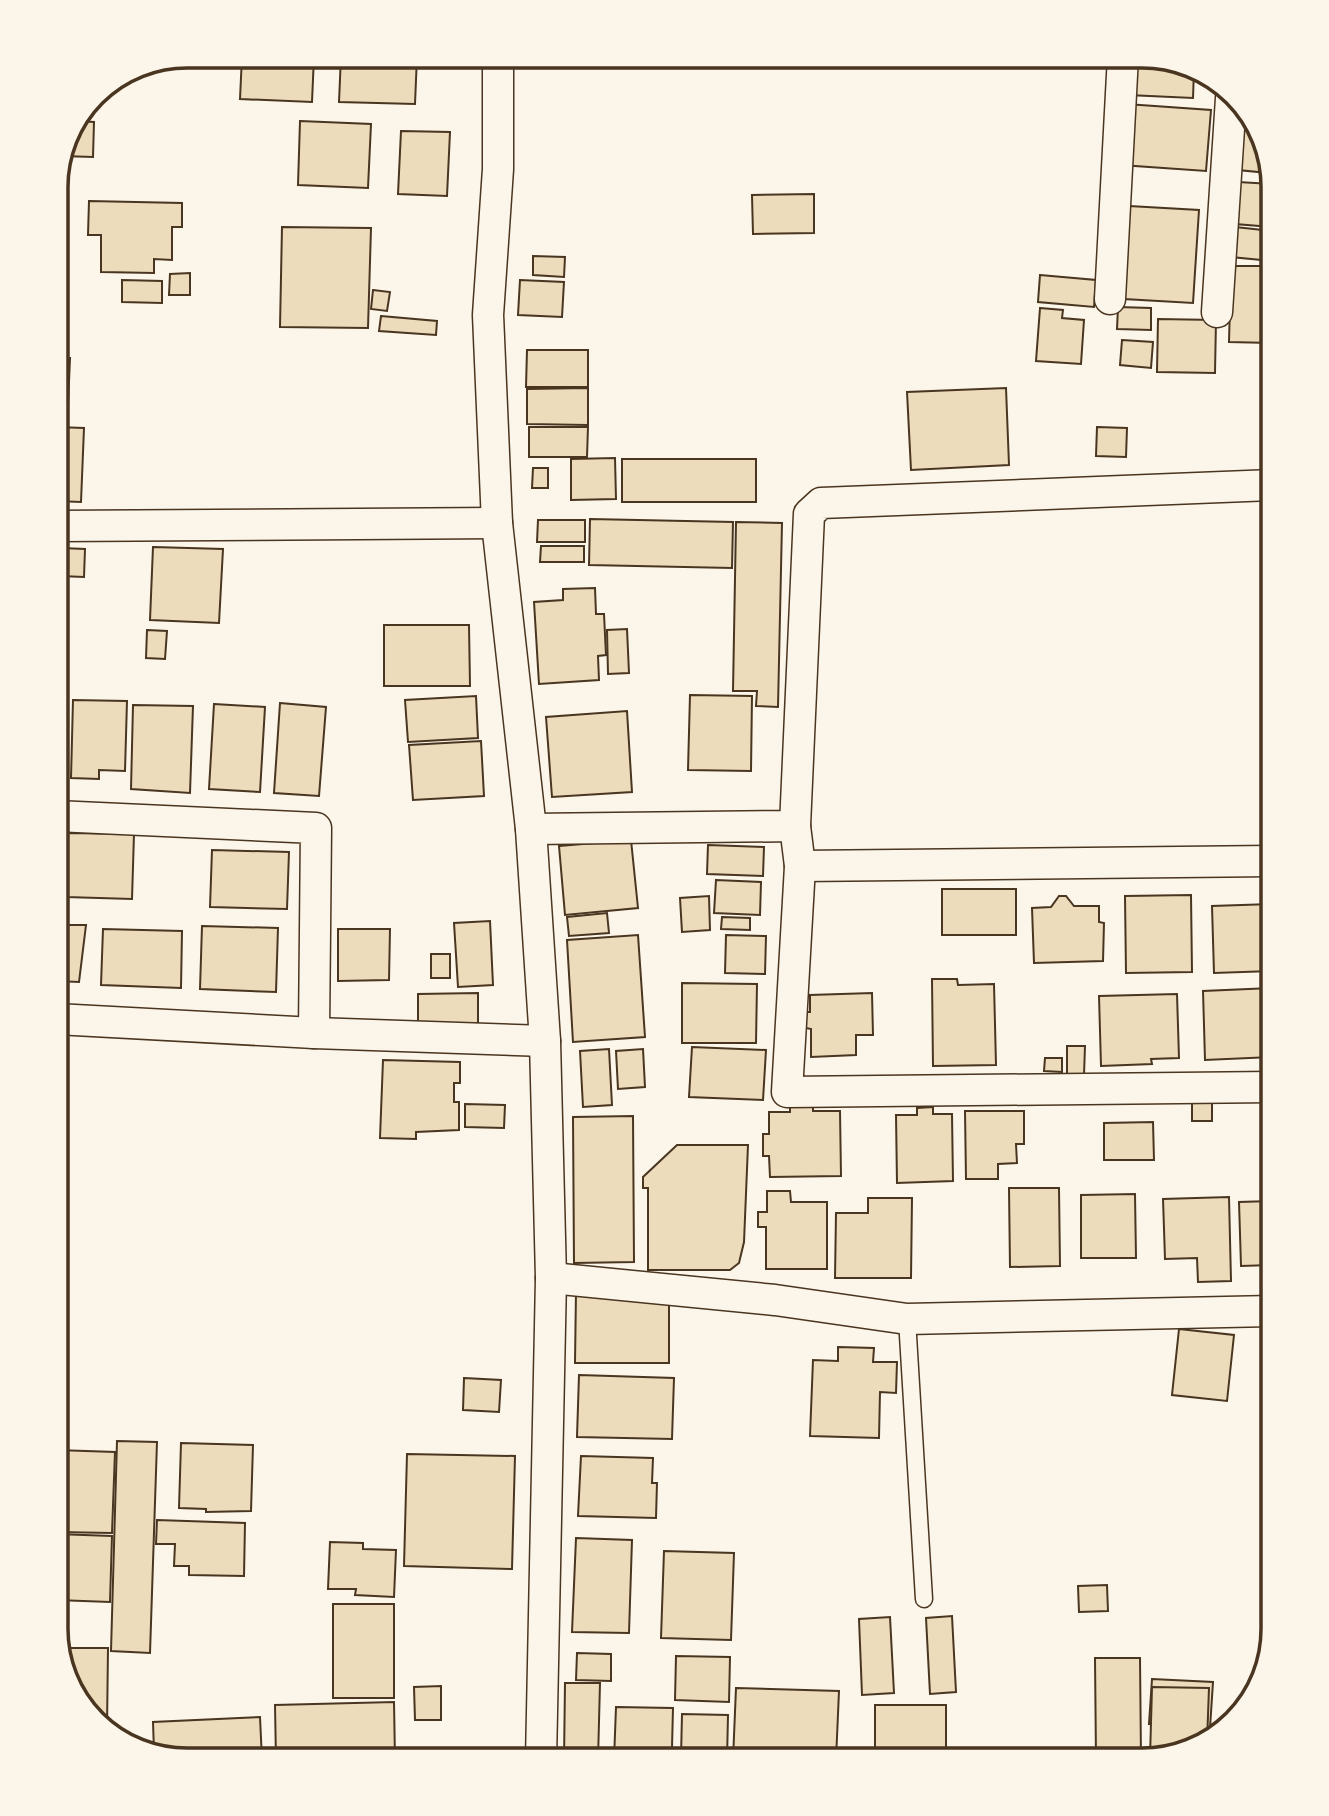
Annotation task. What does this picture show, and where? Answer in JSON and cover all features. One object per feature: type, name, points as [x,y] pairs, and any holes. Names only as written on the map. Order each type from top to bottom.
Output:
[{"type":"street","points":[[498,68],[498,169],[488,315],[497,523],[531,829],[545,1041],[551,1278],[541,1747]]},
{"type":"street","points":[[1110,299],[1122,69]]},
{"type":"street","points":[[1217,312],[1230,108]]},
{"type":"street","points":[[1261,485],[847,500],[821,503],[809,514],[795,825],[800,866],[787,1092],[1261,1087]]},
{"type":"street","points":[[69,526],[497,523]]},
{"type":"street","points":[[69,817],[316,828],[314,1033]]},
{"type":"street","points":[[531,829],[795,825]]},
{"type":"street","points":[[800,866],[1261,861]]},
{"type":"street","points":[[68,1019],[314,1033],[545,1041]]},
{"type":"street","points":[[551,1278],[775,1300],[907,1319],[1261,1311]]},
{"type":"lane","points":[[907,1319],[924,1599]]},
{"type":"building","points":[[241,68],[313,68],[312,102],[240,99]]},
{"type":"building","points":[[340,68],[416,68],[415,104],[339,102]]},
{"type":"building","points":[[1129,69],[1165,71],[1194,81],[1193,98],[1128,95]]},
{"type":"building","points":[[1126,104],[1211,110],[1206,171],[1121,165]]},
{"type":"building","points":[[300,121],[371,124],[368,188],[298,185]]},
{"type":"building","points":[[88,122],[94,122],[93,157],[72,156]]},
{"type":"building","points":[[1241,130],[1246,130],[1260,172],[1238,170]]},
{"type":"building","points":[[401,131],[450,132],[447,196],[398,194]]},
{"type":"building","points":[[1238,182],[1261,183],[1261,226],[1235,224]]},
{"type":"building","points":[[814,194],[814,233],[753,234],[752,195]]},
{"type":"building","points":[[89,201],[182,203],[182,227],[172,227],[172,260],[154,259],[154,273],[101,272],[101,235],[88,235]]},
{"type":"building","points":[[1129,206],[1199,210],[1193,303],[1124,299]]},
{"type":"building","points":[[282,227],[371,228],[368,328],[280,327]]},
{"type":"building","points":[[1235,227],[1261,230],[1261,260],[1231,257]]},
{"type":"building","points":[[533,256],[565,257],[564,277],[533,275]]},
{"type":"building","points":[[1231,266],[1261,266],[1261,343],[1229,342]]},
{"type":"building","points":[[190,273],[190,295],[169,295],[170,274]]},
{"type":"building","points":[[1040,275],[1096,280],[1094,307],[1038,302]]},
{"type":"building","points":[[122,280],[162,281],[162,303],[122,302]]},
{"type":"building","points":[[520,280],[564,282],[562,317],[518,315]]},
{"type":"building","points":[[373,290],[390,292],[387,311],[371,309]]},
{"type":"building","points":[[1118,307],[1151,308],[1151,330],[1117,329]]},
{"type":"building","points":[[1040,308],[1063,310],[1062,318],[1084,320],[1081,364],[1036,361]]},
{"type":"building","points":[[381,316],[437,321],[436,335],[379,331]]},
{"type":"building","points":[[1158,319],[1216,320],[1215,373],[1157,372]]},
{"type":"building","points":[[1122,340],[1153,342],[1151,368],[1120,365]]},
{"type":"building","points":[[527,350],[588,350],[588,387],[526,387]]},
{"type":"building","points":[[588,388],[588,425],[527,424],[527,389]]},
{"type":"building","points":[[1006,388],[1009,465],[911,470],[907,392]]},
{"type":"building","points":[[69,427],[84,428],[81,502],[69,502]]},
{"type":"building","points":[[529,427],[588,427],[587,457],[529,457]]},
{"type":"building","points":[[1097,427],[1127,428],[1126,457],[1096,456]]},
{"type":"building","points":[[615,458],[616,499],[571,500],[571,459]]},
{"type":"building","points":[[622,459],[756,459],[756,502],[622,502]]},
{"type":"building","points":[[533,468],[548,468],[548,488],[532,488]]},
{"type":"building","points":[[590,519],[733,522],[732,568],[589,565]]},
{"type":"building","points":[[538,520],[585,520],[585,542],[537,542]]},
{"type":"building","points":[[736,522],[782,523],[778,707],[756,706],[757,691],[733,691]]},
{"type":"building","points":[[541,546],[584,546],[584,562],[540,562]]},
{"type":"building","points":[[153,547],[223,549],[219,623],[150,620]]},
{"type":"building","points":[[69,548],[85,549],[84,577],[69,576]]},
{"type":"building","points":[[595,588],[596,614],[604,614],[606,655],[598,656],[599,680],[539,684],[534,602],[563,600],[563,589]]},
{"type":"building","points":[[384,625],[469,625],[470,686],[384,686]]},
{"type":"building","points":[[627,629],[629,673],[608,674],[607,630]]},
{"type":"building","points":[[147,630],[167,631],[165,659],[146,658]]},
{"type":"building","points":[[690,695],[752,696],[751,771],[688,770]]},
{"type":"building","points":[[476,696],[478,738],[408,742],[405,700]]},
{"type":"building","points":[[73,700],[127,701],[125,771],[99,770],[99,779],[71,778]]},
{"type":"building","points":[[280,703],[326,707],[319,796],[274,793]]},
{"type":"building","points":[[214,704],[265,707],[260,792],[209,789]]},
{"type":"building","points":[[133,705],[193,706],[190,793],[131,789]]},
{"type":"building","points":[[627,711],[632,792],[552,797],[546,717]]},
{"type":"building","points":[[481,741],[484,796],[413,800],[409,745]]},
{"type":"building","points":[[69,833],[134,834],[132,899],[69,897]]},
{"type":"building","points":[[631,840],[638,908],[565,915],[559,846]]},
{"type":"building","points":[[708,845],[764,847],[763,876],[707,874]]},
{"type":"building","points":[[212,850],[289,852],[287,909],[210,907]]},
{"type":"building","points":[[716,880],[761,882],[760,915],[714,913]]},
{"type":"building","points":[[942,889],[1016,889],[1016,935],[942,935]]},
{"type":"building","points":[[1191,895],[1192,972],[1126,973],[1125,896]]},
{"type":"building","points":[[709,896],[710,930],[682,932],[680,898]]},
{"type":"building","points":[[1059,896],[1066,896],[1074,906],[1099,906],[1099,922],[1104,923],[1103,961],[1034,963],[1032,908],[1051,907]]},
{"type":"building","points":[[1261,904],[1261,971],[1214,973],[1212,906]]},
{"type":"building","points":[[607,913],[609,933],[569,936],[567,917]]},
{"type":"building","points":[[722,917],[750,918],[750,930],[721,929]]},
{"type":"building","points":[[490,921],[493,985],[458,987],[454,923]]},
{"type":"building","points":[[68,925],[86,925],[79,982],[68,982]]},
{"type":"building","points":[[202,926],[278,928],[276,992],[200,989]]},
{"type":"building","points":[[103,929],[182,931],[181,988],[101,985]]},
{"type":"building","points":[[338,929],[390,929],[389,980],[338,981]]},
{"type":"building","points":[[638,935],[645,1037],[573,1042],[567,940]]},
{"type":"building","points":[[726,935],[766,936],[765,974],[725,973]]},
{"type":"building","points":[[431,954],[450,954],[450,978],[431,978]]},
{"type":"building","points":[[932,979],[957,979],[958,985],[994,984],[996,1065],[933,1066]]},
{"type":"building","points":[[682,983],[757,984],[756,1043],[682,1043]]},
{"type":"building","points":[[1261,989],[1261,1058],[1205,1060],[1203,991]]},
{"type":"building","points":[[478,993],[478,1023],[418,1024],[418,994]]},
{"type":"building","points":[[872,993],[873,1035],[856,1035],[856,1055],[811,1057],[811,1029],[806,1028],[805,1012],[810,1012],[810,995]]},
{"type":"building","points":[[1177,994],[1179,1058],[1151,1059],[1152,1064],[1101,1066],[1099,996]]},
{"type":"building","points":[[1067,1046],[1085,1046],[1084,1075],[1067,1075]]},
{"type":"building","points":[[692,1047],[766,1050],[763,1100],[689,1097]]},
{"type":"building","points":[[609,1049],[612,1105],[583,1107],[580,1051]]},
{"type":"building","points":[[643,1049],[645,1087],[618,1089],[616,1051]]},
{"type":"building","points":[[1045,1058],[1062,1058],[1062,1072],[1044,1071]]},
{"type":"building","points":[[383,1060],[460,1062],[460,1083],[454,1083],[454,1102],[459,1102],[459,1130],[416,1132],[416,1139],[380,1138]]},
{"type":"building","points":[[1212,1101],[1212,1121],[1192,1121],[1192,1102]]},
{"type":"building","points":[[465,1104],[505,1105],[504,1128],[465,1127]]},
{"type":"building","points":[[813,1105],[813,1111],[840,1111],[841,1176],[770,1177],[769,1156],[763,1156],[763,1134],[769,1134],[769,1112],[790,1112],[790,1106]]},
{"type":"building","points":[[933,1107],[933,1114],[952,1114],[953,1181],[897,1183],[896,1115],[917,1115],[917,1108]]},
{"type":"building","points":[[965,1111],[1024,1111],[1024,1144],[1016,1144],[1017,1163],[998,1164],[998,1179],[966,1179]]},
{"type":"building","points":[[633,1116],[634,1262],[574,1263],[573,1117]]},
{"type":"building","points":[[1153,1122],[1154,1160],[1104,1160],[1104,1123]]},
{"type":"building","points":[[677,1145],[748,1145],[744,1242],[739,1263],[730,1270],[648,1270],[648,1188],[643,1188],[643,1177]]},
{"type":"building","points":[[1009,1188],[1059,1188],[1060,1266],[1010,1267]]},
{"type":"building","points":[[767,1191],[790,1191],[791,1202],[827,1202],[827,1269],[766,1269],[766,1227],[758,1227],[758,1212],[767,1212]]},
{"type":"building","points":[[1135,1194],[1136,1258],[1081,1258],[1081,1195]]},
{"type":"building","points":[[1229,1197],[1231,1281],[1198,1282],[1197,1258],[1165,1259],[1163,1199]]},
{"type":"building","points":[[868,1198],[912,1198],[911,1278],[835,1278],[836,1213],[868,1213]]},
{"type":"building","points":[[1261,1201],[1261,1265],[1241,1266],[1239,1202]]},
{"type":"building","points":[[576,1291],[669,1292],[669,1363],[575,1363]]},
{"type":"building","points":[[1179,1329],[1234,1335],[1227,1401],[1172,1395]]},
{"type":"building","points":[[838,1347],[874,1348],[873,1362],[897,1362],[896,1393],[880,1392],[879,1438],[810,1436],[813,1360],[838,1361]]},
{"type":"building","points":[[579,1375],[674,1378],[672,1439],[577,1437]]},
{"type":"building","points":[[464,1378],[501,1380],[499,1412],[463,1410]]},
{"type":"building","points":[[117,1441],[157,1442],[150,1653],[111,1651]]},
{"type":"building","points":[[181,1443],[253,1445],[251,1511],[206,1512],[206,1509],[179,1508]]},
{"type":"building","points":[[68,1450],[115,1452],[112,1533],[68,1532]]},
{"type":"building","points":[[407,1454],[515,1456],[512,1569],[404,1566]]},
{"type":"building","points":[[581,1456],[653,1458],[652,1483],[657,1483],[656,1518],[578,1516]]},
{"type":"building","points":[[157,1520],[245,1523],[244,1576],[189,1575],[189,1566],[174,1566],[175,1544],[156,1544]]},
{"type":"building","points":[[68,1534],[112,1536],[110,1602],[68,1600]]},
{"type":"building","points":[[576,1538],[632,1540],[629,1633],[572,1632]]},
{"type":"building","points":[[330,1542],[363,1543],[363,1549],[396,1550],[394,1597],[355,1595],[356,1589],[328,1589]]},
{"type":"building","points":[[664,1551],[734,1553],[731,1640],[661,1638]]},
{"type":"building","points":[[1107,1585],[1108,1611],[1079,1612],[1078,1586]]},
{"type":"building","points":[[333,1604],[394,1604],[394,1698],[333,1698]]},
{"type":"building","points":[[952,1616],[956,1692],[930,1694],[926,1618]]},
{"type":"building","points":[[890,1617],[894,1693],[862,1695],[859,1619]]},
{"type":"building","points":[[70,1648],[108,1648],[107,1716],[84,1688]]},
{"type":"building","points":[[577,1653],[611,1654],[611,1681],[576,1680]]},
{"type":"building","points":[[676,1656],[730,1657],[729,1702],[675,1700]]},
{"type":"building","points":[[1095,1658],[1140,1658],[1141,1748],[1096,1748]]},
{"type":"building","points":[[1152,1679],[1213,1682],[1210,1726],[1207,1728],[1149,1724]]},
{"type":"building","points":[[565,1683],[600,1683],[598,1747],[564,1747]]},
{"type":"building","points":[[441,1686],[441,1720],[415,1720],[414,1687]]},
{"type":"building","points":[[1152,1687],[1209,1688],[1208,1727],[1187,1739],[1150,1747]]},
{"type":"building","points":[[736,1688],[839,1691],[837,1748],[734,1748]]},
{"type":"building","points":[[394,1702],[395,1747],[276,1747],[275,1705]]},
{"type":"building","points":[[875,1705],[946,1705],[946,1748],[875,1748]]},
{"type":"building","points":[[616,1707],[673,1708],[672,1748],[614,1747]]},
{"type":"building","points":[[682,1714],[728,1715],[727,1748],[681,1748]]},
{"type":"building","points":[[260,1717],[261,1747],[164,1745],[154,1742],[153,1722]]}]
